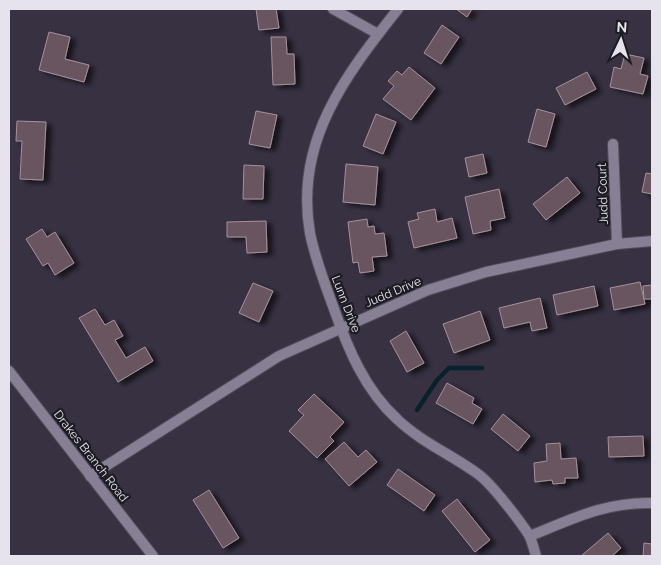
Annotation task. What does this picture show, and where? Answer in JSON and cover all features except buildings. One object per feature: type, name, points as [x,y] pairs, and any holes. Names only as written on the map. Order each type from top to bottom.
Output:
[{"type":"street","points":[[333,9],[378,34]]},
{"type":"street","name":"Lunn Drive","points":[[398,9],[340,88],[328,111],[317,140],[309,177],[307,204],[316,260],[341,328],[363,378],[376,396],[396,419],[415,435],[481,476],[530,536],[536,556]]},
{"type":"street","name":"Judd Court","points":[[613,144],[617,244]]},
{"type":"street","name":"Judd Drive","points":[[90,476],[280,356],[428,290],[478,275],[617,244],[652,241]]},
{"type":"street","name":"Drakes Branch Road","points":[[9,371],[153,556]]},
{"type":"street","points":[[530,536],[591,511],[618,505],[652,503]]},
{"type":"waterway","points":[[417,410],[437,380],[449,368],[482,368]]}]
